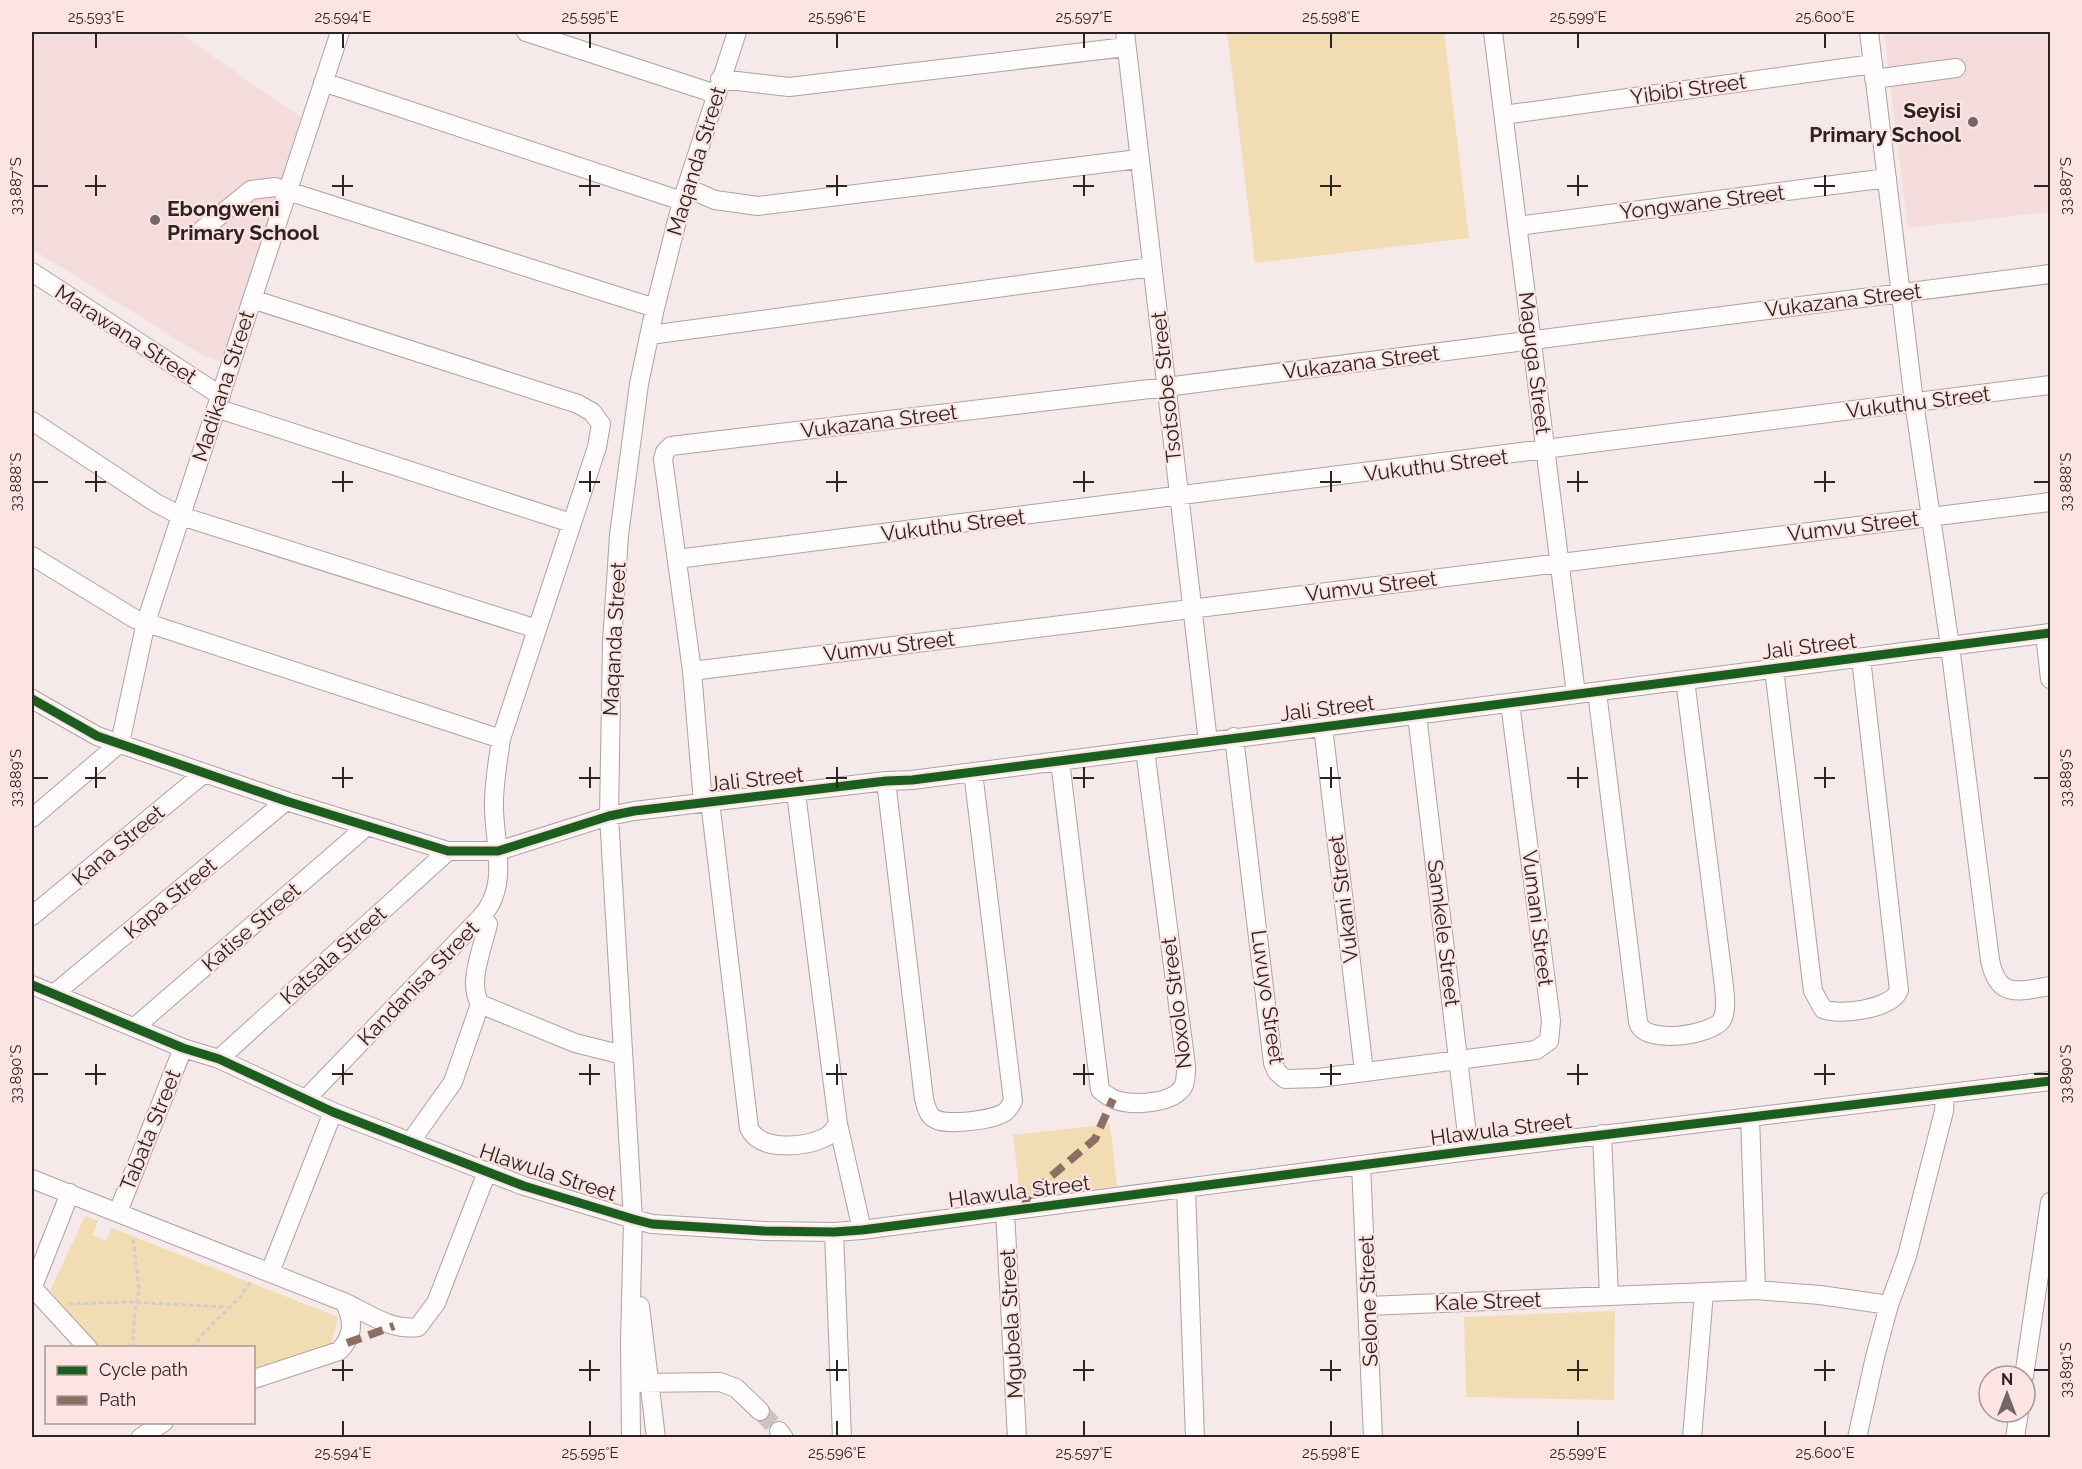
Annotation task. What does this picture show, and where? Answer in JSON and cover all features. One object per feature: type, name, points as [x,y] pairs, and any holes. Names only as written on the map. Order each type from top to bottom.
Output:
[{"type":"street","name":"Madikana Street","points":[[120,743],[146,622],[340,32]]},
{"type":"street","points":[[526,32],[718,87],[789,87],[1125,39]]},
{"type":"street","name":"Maqanda Street","points":[[631,1437],[633,1219],[609,816],[612,642],[619,535],[639,384],[655,308],[684,194],[737,32]]},
{"type":"street","name":"Maguga Street","points":[[1493,32],[1576,694]]},
{"type":"street","points":[[1869,32],[1914,402],[1950,646],[1993,974],[2007,990],[2018,991],[2050,986]]},
{"type":"street","name":"Tsotsobe Street","points":[[1125,39],[1208,742]]},
{"type":"street","name":"Yibibi Street","points":[[1504,115],[1874,71],[1956,68]]},
{"type":"street","points":[[323,82],[684,194],[758,206],[1138,159]]},
{"type":"street","name":"Yongwane Street","points":[[1517,226],[1887,178]]},
{"type":"street","points":[[203,229],[256,187],[275,187],[655,308]]},
{"type":"street","points":[[650,334],[1152,267]]},
{"type":"street","name":"Marawana Street","points":[[32,272],[219,402],[571,523]]},
{"type":"street","name":"Vukazana Street","points":[[677,559],[663,459],[664,452],[671,446],[1166,387],[2050,274]]},
{"type":"street","name":"Kandanisa Street","points":[[252,299],[578,404],[598,418],[600,432],[501,739],[495,787],[498,851],[494,899],[482,917],[306,1099]]},
{"type":"street","name":"Vukuthu Street","points":[[677,559],[1545,451],[2050,385]]},
{"type":"street","points":[[32,421],[136,490],[181,516],[537,629]]},
{"type":"street","name":"Vumvu Street","points":[[692,671],[2050,502]]},
{"type":"street","points":[[32,556],[123,614],[501,739]]},
{"type":"street","points":[[677,559],[749,1128],[755,1138],[762,1142],[792,1144],[826,1137],[838,1124]]},
{"type":"street","points":[[2048,634],[2050,679]]},
{"type":"street","name":"Jali Street","points":[[35,706],[120,743],[203,774],[286,801],[448,851],[498,851],[609,816],[706,802],[973,772],[2048,634]]},
{"type":"street","points":[[1774,669],[1813,991],[1823,1009],[1840,1012],[1881,1005],[1895,998],[1899,990],[1861,658]]},
{"type":"street","points":[[1597,692],[1638,1022],[1641,1030],[1648,1035],[1672,1035],[1709,1029],[1718,1024],[1724,1012],[1721,966],[1685,680]]},
{"type":"street","name":"Vumani Street","points":[[1460,1059],[1536,1050],[1546,1045],[1551,1035],[1510,703]]},
{"type":"street","name":"Samkele Street","points":[[1417,715],[1460,1059],[1469,1151]]},
{"type":"street","name":"Vukani Street","points":[[1323,727],[1364,1071]]},
{"type":"street","name":"Luvuyo Street","points":[[1234,737],[1273,1063],[1281,1076],[1292,1080],[1460,1059]]},
{"type":"street","points":[[32,818],[120,743]]},
{"type":"street","name":"Noxolo Street","points":[[1060,761],[1100,1090],[1118,1101],[1150,1101],[1167,1098],[1179,1092],[1186,1078],[1186,1066],[1144,750]]},
{"type":"street","points":[[886,781],[924,1099],[927,1109],[935,1120],[958,1122],[996,1117],[1009,1109],[1013,1101],[973,772]]},
{"type":"street","name":"Kana Street","points":[[32,916],[203,774]]},
{"type":"street","points":[[796,792],[838,1124],[862,1230]]},
{"type":"street","name":"Kapa Street","points":[[54,994],[286,801]]},
{"type":"street","name":"Katise Street","points":[[135,1027],[367,826]]},
{"type":"street","name":"Katsala Street","points":[[219,1059],[448,851]]},
{"type":"street","points":[[482,917],[488,924],[474,984],[480,1004],[575,1042],[623,1055]]},
{"type":"street","name":"Hlawula Street","points":[[32,987],[183,1048],[219,1059],[333,1112],[487,1172],[524,1186],[652,1224],[834,1232],[862,1230],[1602,1134],[1750,1118],[1857,1102],[2050,1081]]},
{"type":"street","points":[[411,1142],[453,1082],[480,1004]]},
{"type":"street","name":"Tabata Street","points":[[118,1212],[183,1048]]},
{"type":"street","points":[[1857,1437],[1889,1305],[1907,1256],[1944,1111],[1946,1094]]},
{"type":"street","points":[[262,1274],[333,1112]]},
{"type":"street","points":[[1750,1118],[1756,1290]]},
{"type":"street","points":[[1602,1134],[1608,1296]]},
{"type":"street","name":"Selone Street","points":[[1361,1165],[1373,1437]]},
{"type":"street","name":"Tabata Street","points":[[32,1179],[118,1212],[262,1274],[344,1302],[394,1326],[418,1327],[436,1304],[487,1172]]},
{"type":"street","points":[[1186,1189],[1195,1437]]},
{"type":"street","points":[[70,1193],[32,1288],[87,1346]]},
{"type":"street","points":[[2026,1364],[2050,1202]]},
{"type":"street","name":"Mgubela Street","points":[[1005,1211],[1017,1437]]},
{"type":"street","points":[[834,1232],[842,1437]]},
{"type":"street","name":"Maqanda Street","points":[[633,1260],[656,1437]]},
{"type":"street","name":"Kale Street","points":[[1368,1306],[1756,1290],[1821,1295],[1889,1305]]},
{"type":"street","points":[[1692,1437],[1704,1292]]},
{"type":"street","points":[[255,1379],[339,1351],[347,1343],[352,1328],[352,1316],[344,1302]]},
{"type":"street","points":[[630,1384],[720,1382],[736,1388],[760,1411]]},
{"type":"street","points":[[140,1437],[157,1424]]},
{"type":"path","points":[[133,1236],[139,1289],[134,1318],[133,1346]]},
{"type":"path","points":[[194,1346],[227,1307],[241,1297],[262,1274]]},
{"type":"path","points":[[63,1306],[74,1302],[227,1307]]},
{"type":"shaded area","name":"Ebongweni Primary School","points":[[32,32],[178,32],[309,123],[231,365],[200,354],[32,249]]},
{"type":"shaded area","points":[[1227,32],[1444,32],[1469,238],[1255,263]]},
{"type":"shaded area","name":"Seyisi Primary School","points":[[1884,32],[2050,32],[2050,212],[1908,228]]},
{"type":"shaded area","points":[[1110,1124],[1117,1186],[1020,1197],[1013,1135]]},
{"type":"shaded area","points":[[85,1216],[98,1221],[92,1235],[106,1241],[112,1228],[338,1317],[331,1346],[255,1372],[255,1346],[98,1346],[50,1291]]},
{"type":"shaded area","points":[[1615,1311],[1614,1400],[1466,1397],[1464,1317]]},
{"type":"tunnel","points":[[760,1411],[779,1431]]},
{"type":"marked path","points":[[1023,1210],[1028,1196],[1095,1139],[1113,1099]]},
{"type":"marked path","points":[[347,1343],[394,1326]]},
{"type":"cycle path","points":[[32,699],[97,736],[286,801],[448,851],[498,851],[609,816],[634,811],[886,781],[912,780],[2050,633]]},
{"type":"cycle path","points":[[32,985],[183,1048],[219,1059],[333,1112],[524,1186],[652,1224],[765,1231],[862,1230],[1469,1151],[2050,1081]]},
{"type":"place","name":"Seyisi Primary School","points":[[1973,122]]},
{"type":"place","name":"Ebongweni Primary School","points":[[155,220]]}]
